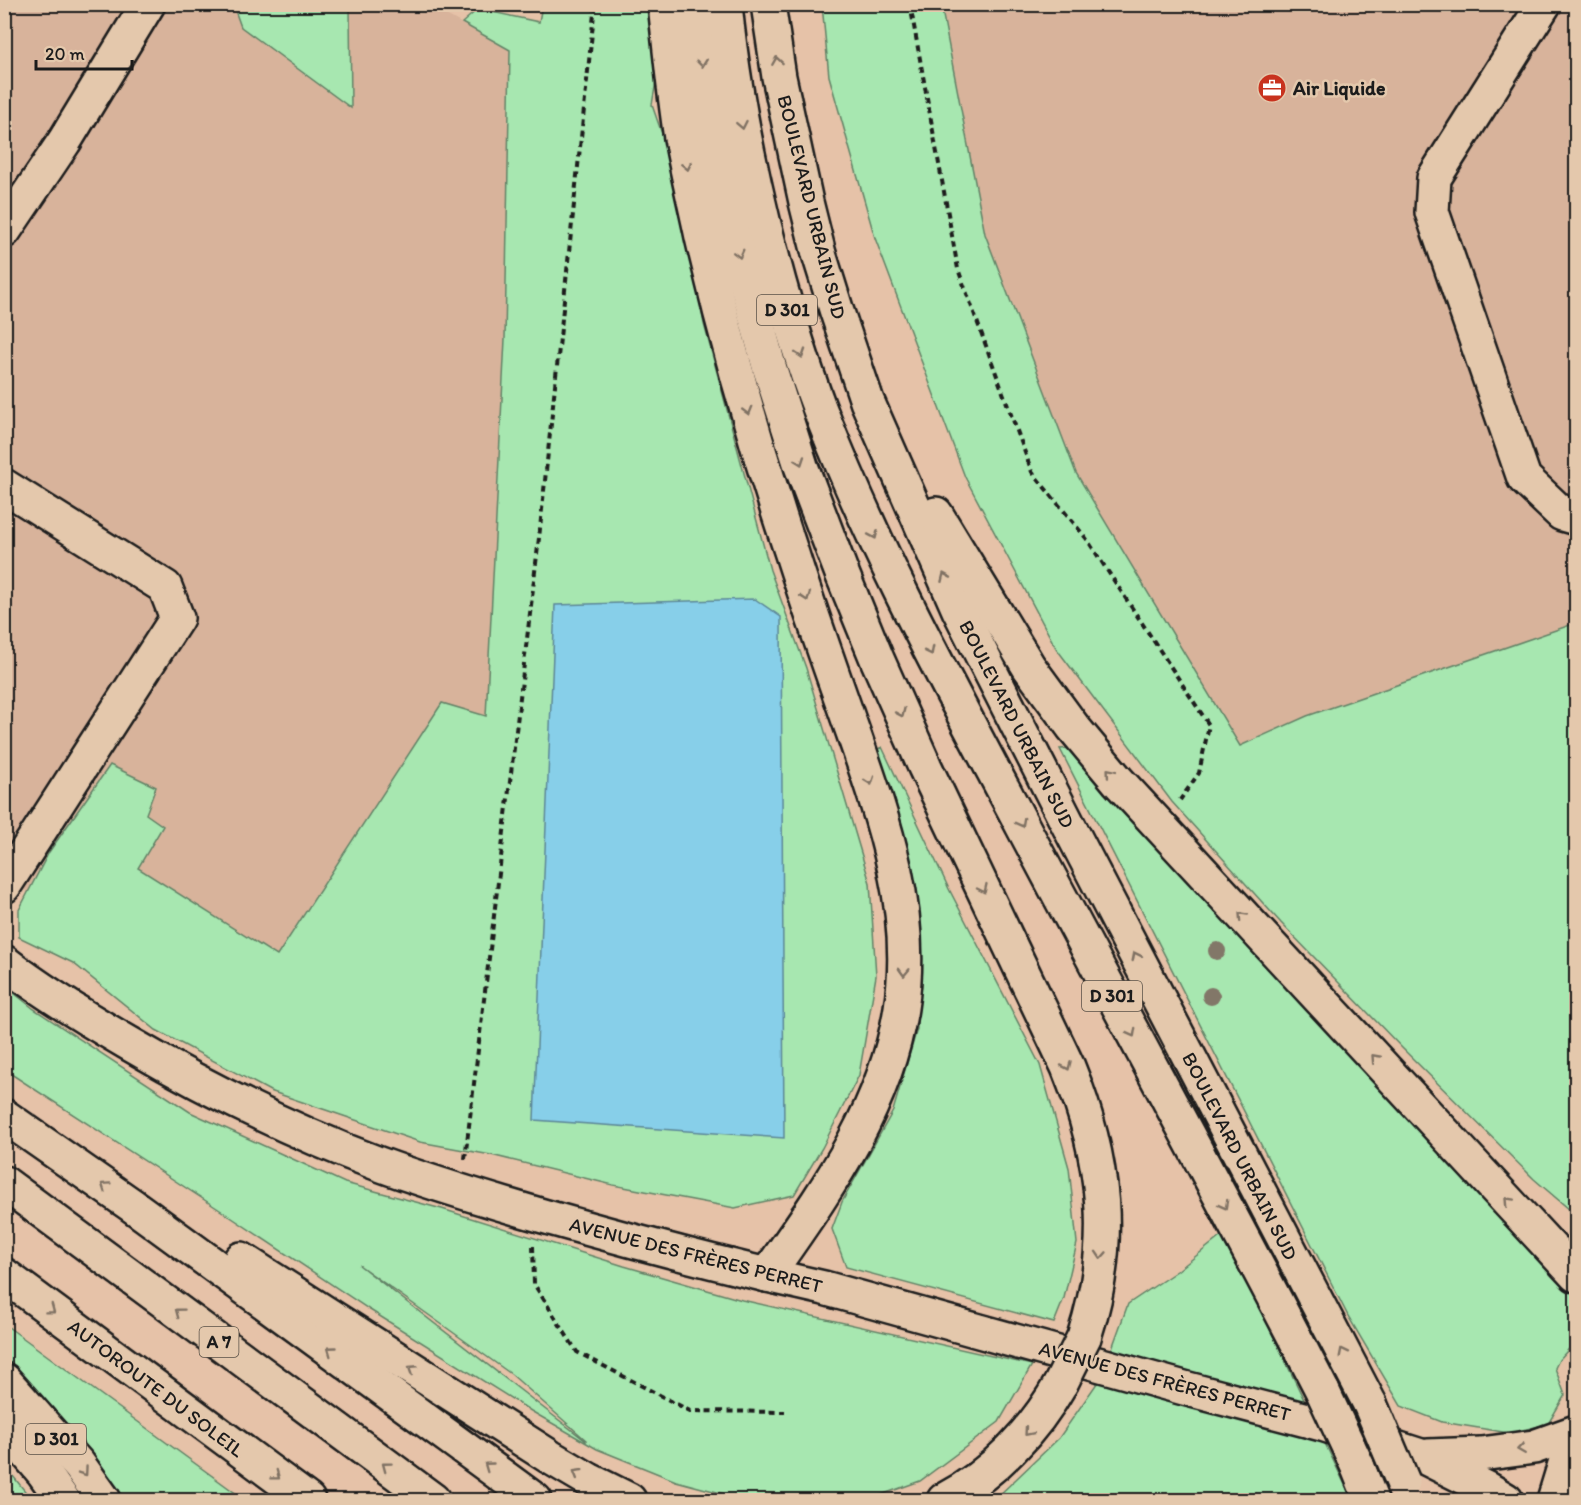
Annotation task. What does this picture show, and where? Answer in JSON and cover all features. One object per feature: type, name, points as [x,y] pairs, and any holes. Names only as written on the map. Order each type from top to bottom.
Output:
[{"type":"main road","points":[[4,231],[64,142],[148,4]]},
{"type":"main road","points":[[665,4],[682,141],[728,344],[792,555],[880,812],[901,897],[904,936],[902,1005],[890,1059],[874,1102],[847,1156],[767,1275]]},
{"type":"main road","points":[[696,4],[704,83],[721,180],[769,366],[801,466],[877,659],[930,778],[1068,1067],[1090,1129],[1100,1179],[1103,1226],[1100,1274],[1084,1337],[1061,1383],[1033,1426],[975,1481],[944,1500]]},
{"type":"main road","name":"D 301","points":[[725,4],[741,120],[770,251],[805,368],[849,478],[882,553],[947,683],[1323,1392],[1371,1500]]},
{"type":"main road","name":"BOULEVARD URBAIN SUD","points":[[768,4],[779,77],[809,213],[837,312],[867,401],[959,610],[1079,847],[1370,1404],[1406,1491]]},
{"type":"main road","points":[[1544,4],[1434,178],[1432,212],[1524,478],[1562,514],[1576,518]]},
{"type":"main road","points":[[867,401],[1029,667],[1073,727],[1161,828],[1576,1275]]},
{"type":"main road","points":[[4,486],[165,587],[177,618],[4,886]]},
{"type":"main road","name":"AVENUE DES FRÈRES PERRET","points":[[4,963],[90,1021],[174,1070],[238,1103],[359,1156],[460,1192],[649,1246],[824,1288],[1322,1424],[1424,1457]]},
{"type":"main road","points":[[4,1116],[133,1206],[535,1500]]},
{"type":"main road","name":"A 7","points":[[4,1183],[433,1500]]},
{"type":"main road","points":[[133,1206],[178,1219],[550,1457],[628,1500]]},
{"type":"main road","points":[[1539,1234],[1576,1254]]},
{"type":"main road","name":"AUTOROUTE DU SOLEIL","points":[[4,1275],[308,1500]]},
{"type":"main road","name":"D 301","points":[[4,1380],[79,1465],[104,1500]]},
{"type":"main road","points":[[4,1426],[63,1500]]},
{"type":"main road","points":[[1424,1457],[1481,1454],[1534,1447],[1576,1432]]},
{"type":"main road","points":[[1554,1500],[1565,1464],[1576,1443]]},
{"type":"main road","points":[[1424,1457],[1506,1500]]},
{"type":"path","points":[[460,1192],[539,538],[595,4]]},
{"type":"path","points":[[910,4],[958,269],[1032,472],[1086,538],[1209,725],[1199,773],[1161,828]]},
{"type":"path","points":[[532,1212],[534,1284],[578,1352],[690,1411],[785,1412]]},
{"type":"shaded area","points":[[4,5],[233,5],[241,27],[351,107],[350,5],[428,5],[510,50],[566,104],[486,717],[277,956],[52,908],[5,877]]},
{"type":"shaded area","points":[[941,5],[1576,5],[1576,1155],[1384,988],[1076,473],[985,234]]},
{"type":"green space","points":[[233,5],[350,5],[351,108],[241,27]]},
{"type":"green space","points":[[542,5],[653,5],[658,69],[652,105],[677,177],[704,324],[770,570],[806,668],[870,883],[876,976],[859,1075],[822,1148],[794,1195],[735,1208],[613,1185],[491,1155],[420,1142],[270,1091],[156,1030],[73,963],[19,937],[19,910],[49,852],[110,765],[156,787],[146,814],[163,826],[138,868],[277,956],[442,703],[486,716],[505,339],[510,50],[462,23],[478,9],[539,22]]},
{"type":"green space","points":[[822,5],[941,5],[985,234],[1076,473],[1240,746],[1307,716],[1576,623],[1576,1215],[1534,1179],[1402,1048],[1281,923],[1172,802],[1056,648],[965,477],[875,238],[829,76]]},
{"type":"green space","points":[[882,747],[949,889],[1040,1065],[1069,1168],[1077,1243],[1064,1298],[1054,1323],[846,1267],[832,1229],[842,1202],[893,1111],[917,1029],[918,957],[874,751]]},
{"type":"green space","points":[[1073,748],[1329,1030],[1572,1292],[1576,1299],[1576,1341],[1555,1368],[1565,1395],[1548,1424],[1509,1433],[1442,1422],[1401,1406],[1348,1316],[1060,749]]},
{"type":"green space","points":[[5,986],[34,1009],[190,1112],[345,1183],[442,1209],[742,1300],[1032,1365],[999,1422],[920,1481],[867,1500],[747,1500],[676,1481],[597,1449],[531,1411],[370,1310],[5,1070]],"holes":[[[359,1265],[511,1374],[586,1441]]]},
{"type":"green space","points":[[1224,1234],[1351,1500],[994,1500],[1059,1438],[1102,1376],[1128,1304],[1177,1271]]},
{"type":"green space","points":[[4,1324],[245,1500],[123,1500],[90,1454],[5,1358]]},
{"type":"green space","points":[[5,1466],[32,1500],[5,1500]]},
{"type":"water","points":[[755,599],[781,617],[784,1138],[534,1120],[555,605]]},
{"type":"place","name":"Air Liquide","points":[[1272,88]]}]
